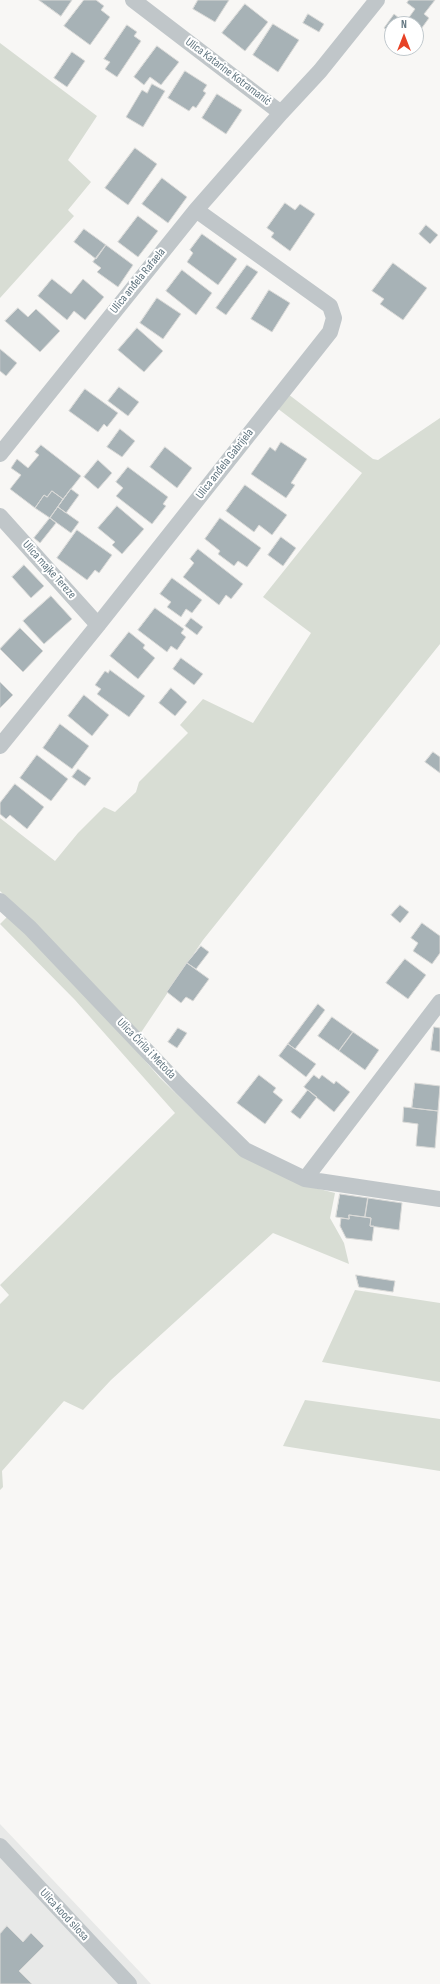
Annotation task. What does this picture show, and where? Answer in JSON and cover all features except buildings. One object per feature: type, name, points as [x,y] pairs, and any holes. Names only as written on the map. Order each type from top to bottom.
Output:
[{"type":"street","name":"Ulica Katarine Kotramanić","points":[[133,0],[281,113],[320,71],[377,0]]},
{"type":"street","name":"Ulica anđela Rafaela","points":[[0,454],[196,210],[281,113]]},
{"type":"street","name":"Ulica anđela Gabrijela","points":[[0,746],[98,625],[330,332],[334,318],[330,306],[196,210]]},
{"type":"street","name":"Ulica majke Tereze","points":[[0,516],[98,625]]},
{"type":"street","name":"Ulica Ćirila i Metoda","points":[[0,901],[30,928],[233,1140],[245,1150],[264,1161],[305,1179],[440,1199]]},
{"type":"street","points":[[305,1179],[440,1002]]},
{"type":"street","name":"Ulica kood silosa","points":[[0,1846],[129,1984]]},
{"type":"shaded area","points":[[0,43],[97,116],[68,160],[91,182],[68,210],[74,216],[0,298]]},
{"type":"shaded area","points":[[288,394],[373,459],[378,460],[440,418],[440,644],[203,940],[140,1034],[0,891],[0,818],[55,861],[78,833],[104,807],[115,812],[136,792],[139,782],[188,733],[180,725],[203,699],[253,723],[311,633],[263,597],[362,473],[277,408]]},
{"type":"shaded area","points":[[8,916],[116,1027],[160,1078],[193,1110],[304,1185],[335,1193],[330,1218],[344,1243],[349,1264],[273,1233],[111,1380],[83,1410],[64,1401],[2,1471],[3,1487],[0,1490],[0,1304],[9,1295],[0,1285],[175,1113],[75,1000],[0,924]]},
{"type":"shaded area","points":[[355,1290],[440,1303],[440,1382],[322,1362]]},
{"type":"shaded area","points":[[305,1400],[440,1419],[440,1471],[283,1446]]},
{"type":"shaded area","points":[[0,1824],[140,1972],[151,1984],[0,1984]]}]
